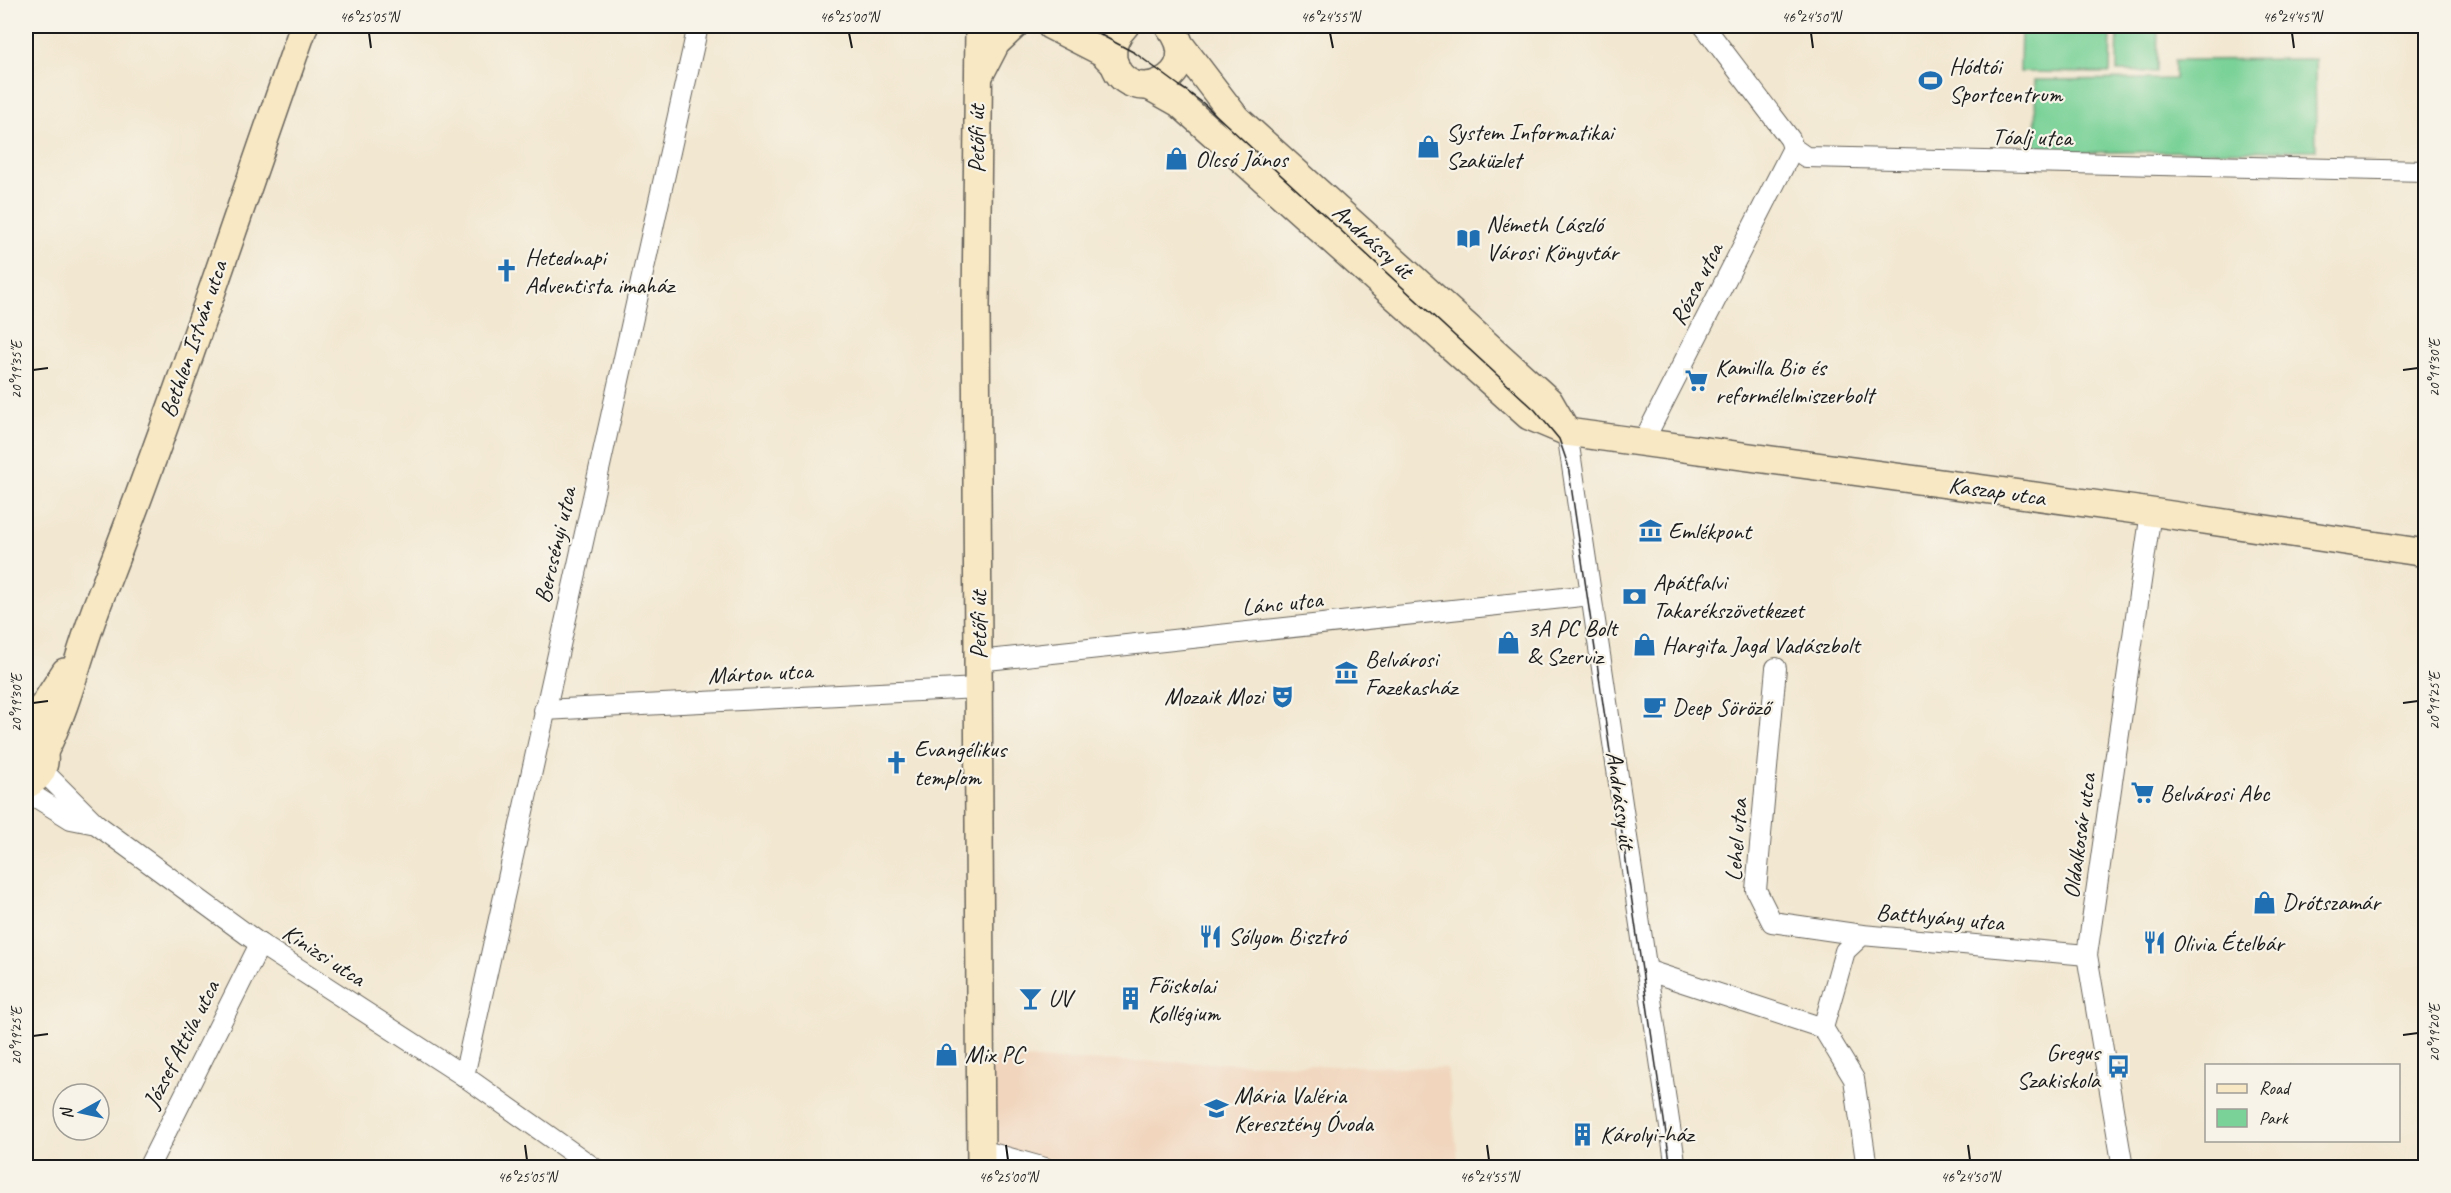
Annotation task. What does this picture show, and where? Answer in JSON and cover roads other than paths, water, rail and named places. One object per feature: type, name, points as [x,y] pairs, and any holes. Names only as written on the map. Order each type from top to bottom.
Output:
[{"type":"street","name":"Bethlen István utca","points":[[37,769],[62,717],[79,651],[118,552],[304,26]]},
{"type":"street","name":"Bercsényi utca","points":[[464,1076],[698,26]]},
{"type":"street","name":"Petőfi út","points":[[979,26],[976,83],[981,1159]]},
{"type":"street","points":[[1004,26],[1015,26]]},
{"type":"street","name":"Petőfi út","points":[[976,83],[996,43],[1015,26]]},
{"type":"street","points":[[1051,26],[1102,52],[1114,65]]},
{"type":"street","points":[[1114,65],[1114,42],[1125,26]]},
{"type":"street","points":[[1704,26],[1790,139],[1793,148]]},
{"type":"street","points":[[1149,86],[1160,84],[1177,69],[1176,33]]},
{"type":"street","name":"Andrássy út","points":[[1176,33],[1236,118],[1549,401],[1567,432],[1676,1167]]},
{"type":"street","name":"Andrássy út","points":[[1114,65],[1129,81],[1149,86],[1179,103],[1529,416],[1567,432]]},
{"type":"street","name":"Tóalj utca","points":[[1793,148],[1806,158],[2426,171]]},
{"type":"street","name":"Rózsa utca","points":[[1643,442],[1793,148]]},
{"type":"street","name":"Kaszap utca","points":[[1567,432],[2151,512],[2426,553]]},
{"type":"street","name":"Oldalkosár utca","points":[[2123,1167],[2087,955],[2151,512]]},
{"type":"street","name":"Lánc utca","points":[[978,661],[1592,595]]},
{"type":"street","name":"Bethlen István utca","points":[[26,726],[44,705],[79,651]]},
{"type":"street","name":"Lehel utca","points":[[1776,668],[1756,890],[1772,922],[1862,935]]},
{"type":"street","name":"Márton utca","points":[[544,710],[978,688]]},
{"type":"street","points":[[26,732],[40,742],[37,769],[96,824]]},
{"type":"street","name":"Kinizsi utca","points":[[26,791],[70,819],[96,824],[260,944],[464,1076],[593,1167]]},
{"type":"street","name":"Batthyány utca","points":[[1823,1029],[1845,951],[1862,935],[2087,955]]},
{"type":"street","name":"József Attila utca","points":[[148,1167],[260,944]]},
{"type":"street","points":[[1646,970],[1823,1029],[1854,1079],[1867,1167]]},
{"type":"street","points":[[981,1159],[1045,1167]]},
{"type":"tram line","points":[[1084,26],[1135,53],[1203,103],[1535,410],[1559,439],[1568,465],[1671,1168]]},
{"type":"place","name":"Hódtói Sportcentrum","points":[[1931,80]]},
{"type":"place","name":"System Informatikai Szaküzlet","points":[[1428,146]]},
{"type":"place","name":"Olcsó János","points":[[1177,159]]},
{"type":"place","name":"Németh László Városi Könyvtár","points":[[1468,238]]},
{"type":"place","name":"Hetednapi Adventista imaház","points":[[507,271]]},
{"type":"place","name":"Kamilla Bio és reformélelmiszerbolt","points":[[1697,381]]},
{"type":"place","name":"Emlékpont","points":[[1650,531]]},
{"type":"place","name":"Apátfalvi Takarékszövetkezet","points":[[1635,596]]},
{"type":"place","name":"3A PC Bolt & Szerviz","points":[[1509,642]]},
{"type":"place","name":"Hargita Jagd Vadászbolt","points":[[1644,645]]},
{"type":"place","name":"Belvárosi Fazekasház","points":[[1347,673]]},
{"type":"place","name":"Mozaik Mozi","points":[[1282,696]]},
{"type":"place","name":"Deep Söröző","points":[[1654,707]]},
{"type":"place","name":"Evangélikus templom","points":[[896,763]]},
{"type":"place","name":"Belvárosi Abc","points":[[2142,793]]},
{"type":"place","name":"Drótszamár","points":[[2264,902]]},
{"type":"place","name":"Sólyom Bisztró","points":[[1210,936]]},
{"type":"place","name":"Olivia Ételbár","points":[[2154,943]]},
{"type":"place","name":"UV","points":[[1030,998]]},
{"type":"place","name":"Főiskolai Kollégium","points":[[1130,999]]},
{"type":"place","name":"Mix PC","points":[[947,1054]]},
{"type":"place","name":"Gregus Szakiskola","points":[[2118,1066]]},
{"type":"place","name":"Mária Valéria Keresztény Óvoda","points":[[1216,1109]]},
{"type":"place","name":"Károlyi-ház","points":[[1582,1134]]}]
